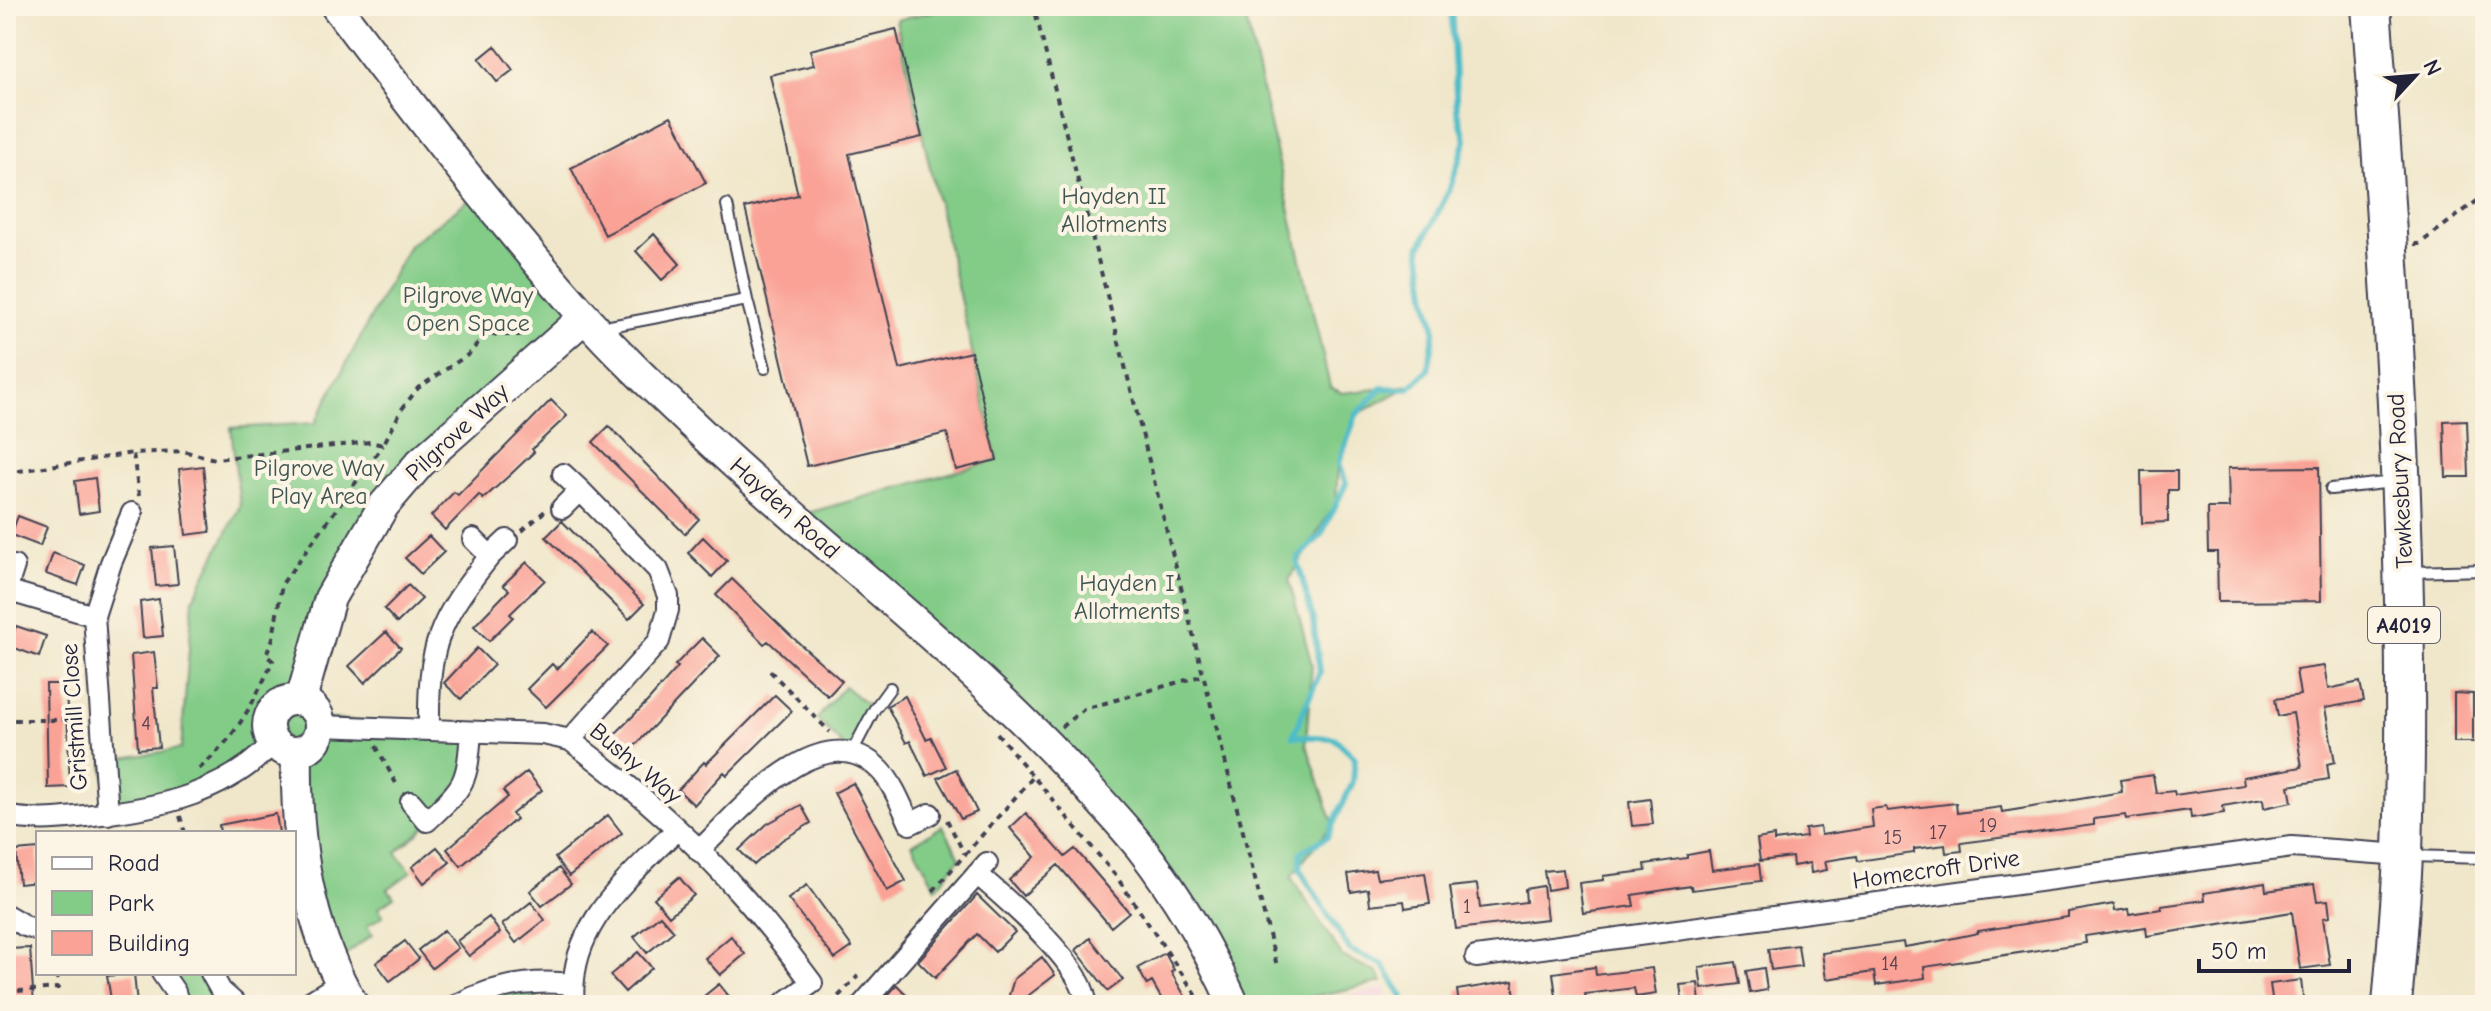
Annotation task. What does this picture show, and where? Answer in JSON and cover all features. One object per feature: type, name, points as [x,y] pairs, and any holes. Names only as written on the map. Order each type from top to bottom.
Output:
[{"type":"highway","name":"Tewkesbury Road","points":[[2371,6],[2388,246],[2404,572],[2403,855],[2392,1005]]},
{"type":"main road","name":"Hayden Road","points":[[336,6],[581,327],[978,676],[1044,741],[1130,835],[1168,885],[1194,927],[1234,1005]]},
{"type":"main road","name":"Pilgrove Way","points":[[301,700],[330,598],[384,505],[420,463],[581,327]]},
{"type":"main road","points":[[285,748],[313,745],[319,736],[321,726],[315,709],[301,700],[283,702],[271,713],[268,728],[285,748],[305,878],[319,929],[347,994]]},
{"type":"street","points":[[563,474],[658,570],[668,596],[668,610],[659,641],[570,740]]},
{"type":"street","points":[[562,508],[580,490]]},
{"type":"street","name":"Gristmill Close","points":[[108,814],[94,616],[132,513]]},
{"type":"street","points":[[473,539],[490,556]]},
{"type":"street","points":[[429,730],[428,681],[439,633],[455,601],[490,556],[507,540]]},
{"type":"street","name":"Gristmill Close","points":[[14,566],[6,591],[94,616]]},
{"type":"street","name":"Bushy Way","points":[[321,726],[543,734],[570,740],[676,830],[738,889],[812,983],[783,1004]]},
{"type":"street","points":[[411,802],[427,821],[459,791],[468,771],[471,732]]},
{"type":"street","points":[[6,816],[42,821],[108,814],[175,801],[210,788],[285,748]]},
{"type":"street","points":[[699,851],[746,804],[795,764],[822,753],[851,754],[882,771],[910,824],[930,814]]},
{"type":"street","points":[[574,1005],[573,984],[581,945],[599,910],[676,830]]},
{"type":"street","name":"Homecroft Drive","points":[[1476,957],[2292,847],[2403,855]]},
{"type":"street","points":[[862,1005],[982,868],[1061,955],[1084,988],[1086,1005]]},
{"type":"street","points":[[6,915],[36,929]]},
{"type":"street","points":[[163,975],[175,992],[179,1005]]},
{"type":"street","points":[[212,975],[221,991],[237,1005]]},
{"type":"street","points":[[457,1005],[486,991],[515,984],[573,984]]},
{"type":"street","points":[[305,1005],[347,994]]},
{"type":"lane","points":[[727,205],[765,368]]},
{"type":"lane","points":[[581,327],[747,300]]},
{"type":"lane","points":[[2331,489],[2400,481]]},
{"type":"lane","points":[[2404,572],[2485,570]]},
{"type":"lane","points":[[851,754],[874,710],[890,688]]},
{"type":"lane","points":[[2403,855],[2485,858]]},
{"type":"path","points":[[1036,15],[1277,966]]},
{"type":"path","points":[[2388,246],[2419,244],[2485,195]]},
{"type":"path","points":[[175,801],[171,784],[191,776],[211,758],[249,712],[273,661],[266,655],[273,638],[282,584],[383,445],[402,409],[418,388],[469,354],[485,335],[581,327]]},
{"type":"path","points":[[6,473],[133,453],[183,451],[215,459],[370,442],[383,445]]},
{"type":"path","points":[[132,513],[139,495],[133,453]]},
{"type":"path","points":[[507,540],[518,535],[550,506],[562,508]]},
{"type":"path","points":[[770,671],[851,754]]},
{"type":"path","points":[[1044,741],[1084,709],[1204,675]]},
{"type":"path","points":[[6,725],[7,720],[100,720]]},
{"type":"path","points":[[373,728],[377,750],[389,773],[411,802]]},
{"type":"path","points":[[996,732],[1116,876],[1203,1005]]},
{"type":"path","points":[[927,899],[1034,776]]},
{"type":"path","points":[[930,814],[941,809],[964,853]]},
{"type":"path","points":[[830,1005],[862,972]]},
{"type":"path","points":[[6,992],[58,988],[57,975]]},
{"type":"shaded area","points":[[1386,988],[1386,1005],[1289,1005]]},
{"type":"green space","points":[[956,6],[1243,6],[1330,387],[1342,393],[1411,385],[1356,415],[1338,464],[1336,502],[1289,580],[1312,665],[1306,743],[1333,823],[1291,877],[1342,956],[1378,973],[1382,982],[1272,1005],[1234,1005],[1139,846],[793,517],[997,460],[896,20]]},
{"type":"green space","name":"Pilgrove Way Open Space","points":[[479,192],[585,317],[563,335],[356,551],[312,705],[319,718],[471,732],[468,771],[420,832],[396,852],[411,872],[388,889],[394,897],[378,908],[383,916],[367,926],[372,935],[332,965],[286,752],[277,746],[240,772],[108,814],[103,761],[181,749],[193,599],[240,506],[231,428],[315,423],[409,245]]},
{"type":"green space","points":[[844,686],[874,710],[851,754],[817,719]]},
{"type":"green space","points":[[943,826],[960,858],[936,888],[912,844]]},
{"type":"green space","points":[[163,975],[212,975],[221,991],[217,1005],[179,1005]]},
{"type":"green space","points":[[541,982],[537,1000],[531,1005],[457,1005]]},
{"type":"building","points":[[896,29],[922,137],[849,154],[900,369],[971,352],[997,460],[956,470],[947,433],[807,466],[745,208],[798,195],[770,75],[814,65],[810,50]]},
{"type":"building","points":[[495,46],[513,70],[497,82],[479,59]]},
{"type":"building","points":[[671,116],[706,183],[605,235],[571,168]]},
{"type":"building","points":[[654,234],[680,264],[662,280],[636,251]]},
{"type":"building","points":[[551,400],[567,416],[511,474],[483,499],[479,495],[445,530],[431,516],[454,492],[458,495]]},
{"type":"building","points":[[2467,420],[2469,477],[2446,477],[2444,421]]},
{"type":"building","points":[[609,426],[699,519],[685,534],[593,442]]},
{"type":"building","points":[[203,466],[210,532],[186,535],[179,469]]},
{"type":"building","points":[[2319,467],[2321,601],[2218,602],[2217,552],[2208,552],[2207,508],[2229,508],[2228,468]]},
{"type":"building","points":[[2141,471],[2177,471],[2177,490],[2168,490],[2168,522],[2142,523]]},
{"type":"building","points":[[95,478],[99,511],[79,514],[75,481]]},
{"type":"building","points":[[18,516],[47,527],[40,546],[11,535]]},
{"type":"building","points":[[562,521],[644,604],[629,619],[546,537]]},
{"type":"building","points":[[429,536],[444,552],[421,574],[405,558]]},
{"type":"building","points":[[703,537],[727,561],[712,577],[688,553]]},
{"type":"building","points":[[174,546],[178,584],[156,586],[152,548]]},
{"type":"building","points":[[53,553],[85,565],[78,585],[46,574]]},
{"type":"building","points":[[527,562],[545,580],[510,614],[513,617],[489,641],[474,626],[509,590],[503,585]]},
{"type":"building","points":[[732,579],[842,681],[828,696],[768,641],[764,644],[716,595]]},
{"type":"building","points":[[408,585],[422,599],[397,623],[384,609]]},
{"type":"building","points":[[159,599],[163,636],[143,638],[140,602]]},
{"type":"building","points":[[16,626],[46,636],[39,657],[9,646]]},
{"type":"building","points":[[386,632],[401,648],[365,683],[349,666]]},
{"type":"building","points":[[592,632],[608,646],[546,707],[527,689],[552,664],[557,669]]},
{"type":"building","points":[[702,638],[720,656],[628,753],[612,737],[648,701],[678,667],[675,665]]},
{"type":"building","points":[[477,648],[494,665],[461,699],[444,683]]},
{"type":"building","points":[[154,652],[158,688],[153,688],[159,747],[138,749],[131,655]]},
{"type":"building","points":[[2324,666],[2328,689],[2360,682],[2364,701],[2325,708],[2335,762],[2327,764],[2329,779],[2289,786],[2292,802],[2264,808],[2263,799],[2223,806],[2224,813],[2191,818],[2190,810],[2126,819],[2125,815],[2094,819],[2094,825],[1961,843],[1962,851],[1946,853],[1945,845],[1858,861],[1857,856],[1825,861],[1827,870],[1811,873],[1810,863],[1793,866],[1792,857],[1760,861],[1757,839],[1774,836],[1774,841],[1806,837],[1805,829],[1820,827],[1821,835],[1873,827],[1871,809],[1886,807],[1887,811],[1956,803],[1957,813],[2001,807],[2002,812],[2122,792],[2120,780],[2153,775],[2156,793],[2174,791],[2175,795],[2244,785],[2243,777],[2302,767],[2293,713],[2278,716],[2275,699],[2300,695],[2296,670]]},
{"type":"building","points":[[46,684],[66,684],[70,787],[48,788]]},
{"type":"building","points":[[2454,693],[2473,694],[2473,742],[2454,742]]},
{"type":"building","points":[[775,695],[792,711],[727,775],[724,772],[694,805],[678,790]]},
{"type":"building","points":[[905,696],[926,739],[931,737],[946,767],[927,776],[910,741],[906,743],[887,706]]},
{"type":"building","points":[[956,769],[977,812],[961,819],[938,778]]},
{"type":"building","points":[[527,772],[542,790],[512,814],[516,819],[461,866],[447,849],[508,797],[503,791]]},
{"type":"building","points":[[853,783],[906,881],[887,891],[834,793]]},
{"type":"building","points":[[1650,799],[1653,824],[1632,826],[1629,802]]},
{"type":"building","points":[[801,805],[811,823],[782,840],[754,865],[739,850],[767,824]]},
{"type":"building","points":[[1026,813],[1065,857],[1075,849],[1129,912],[1111,927],[1058,865],[1023,896],[1009,880],[1035,857],[1010,828]]},
{"type":"building","points":[[276,814],[279,831],[220,831],[219,825]]},
{"type":"building","points":[[608,815],[622,833],[569,876],[555,858]]},
{"type":"building","points":[[437,847],[450,862],[424,883],[412,867]]},
{"type":"building","points":[[36,849],[36,882],[19,884],[16,851]]},
{"type":"building","points":[[1709,851],[1712,870],[1759,864],[1761,881],[1692,890],[1691,886],[1632,895],[1634,906],[1583,913],[1579,883],[1603,880],[1603,876],[1646,871],[1645,864],[1687,858],[1687,855]]},
{"type":"building","points":[[559,868],[571,884],[542,906],[530,891]]},
{"type":"building","points":[[1563,869],[1565,887],[1547,890],[1544,871]]},
{"type":"building","points":[[1375,870],[1377,879],[1425,873],[1430,904],[1405,908],[1404,901],[1370,905],[1368,889],[1351,892],[1348,874]]},
{"type":"building","points":[[679,877],[694,895],[669,916],[654,898]]},
{"type":"building","points":[[2265,883],[2266,891],[2314,884],[2317,901],[2328,900],[2330,917],[2323,918],[2330,965],[2300,969],[2292,912],[2147,936],[2146,927],[2085,936],[2086,943],[1924,967],[1925,978],[1876,985],[1874,972],[1826,979],[1822,953],[1903,942],[1904,947],[1935,942],[1978,931],[2068,917],[2068,912],[2114,904],[2115,911],[2128,909],[2129,914],[2162,909],[2161,906],[2205,900],[2204,893]]},
{"type":"building","points":[[1477,884],[1480,908],[1526,902],[1525,889],[1543,886],[1547,919],[1456,929],[1450,887]]},
{"type":"building","points":[[807,885],[852,947],[835,959],[788,899]]},
{"type":"building","points":[[977,895],[1015,932],[995,952],[977,934],[935,978],[918,961]]},
{"type":"building","points":[[531,902],[545,920],[516,943],[502,925]]},
{"type":"building","points":[[660,915],[674,931],[647,953],[634,937]]},
{"type":"building","points":[[489,917],[500,933],[469,956],[457,941]]},
{"type":"building","points":[[444,930],[458,948],[432,968],[418,950]]},
{"type":"building","points":[[731,936],[745,954],[720,975],[705,958]]},
{"type":"building","points":[[1090,938],[1123,980],[1108,991],[1076,950]]},
{"type":"building","points":[[405,941],[419,959],[390,981],[376,963]]},
{"type":"building","points":[[1798,945],[1801,966],[1771,970],[1768,949]]},
{"type":"building","points":[[30,948],[34,1005],[10,1005],[6,949]]},
{"type":"building","points":[[638,952],[652,968],[625,992],[610,975]]},
{"type":"building","points":[[1165,953],[1174,970],[1171,972],[1190,1005],[1165,1005],[1152,982],[1147,985],[1138,968]]},
{"type":"building","points":[[1042,957],[1055,975],[1029,995],[1026,1005],[1006,1005],[1014,979]]},
{"type":"building","points":[[1736,962],[1740,984],[1702,989],[1699,967]]},
{"type":"building","points":[[1595,967],[1596,975],[1652,968],[1656,994],[1636,997],[1634,988],[1585,994],[1586,1000],[1557,1004],[1553,973]]},
{"type":"building","points":[[1764,968],[1767,990],[1750,993],[1746,971]]},
{"type":"building","points":[[134,975],[137,1005],[112,1005],[107,976]]},
{"type":"building","points":[[2301,980],[2304,1005],[2273,1005],[2270,984]]},
{"type":"building","points":[[1513,981],[1516,1005],[1459,1005],[1457,990]]},
{"type":"building","points":[[1698,983],[1700,1003],[1683,1005],[1680,985]]},
{"type":"building","points":[[719,984],[736,1005],[693,1005]]},
{"type":"building","points":[[897,985],[917,1005],[879,1005]]},
{"type":"waterway","points":[[1403,1005],[1403,997],[1383,965],[1350,950],[1300,870],[1301,852],[1327,837],[1353,782],[1355,758],[1334,738],[1293,736],[1320,672],[1313,620],[1297,560],[1321,535],[1346,484],[1339,463],[1356,415],[1382,388],[1408,389],[1428,370],[1435,330],[1426,294],[1420,247],[1449,191],[1466,140],[1457,111],[1451,6]]},
{"type":"park label","name":"Hayden II Allotments","points":[[1114,210]]},
{"type":"park label","name":"Pilgrove Way Play Area","points":[[319,482]]},
{"type":"park label","name":"Hayden I Allotments","points":[[1127,597]]}]
